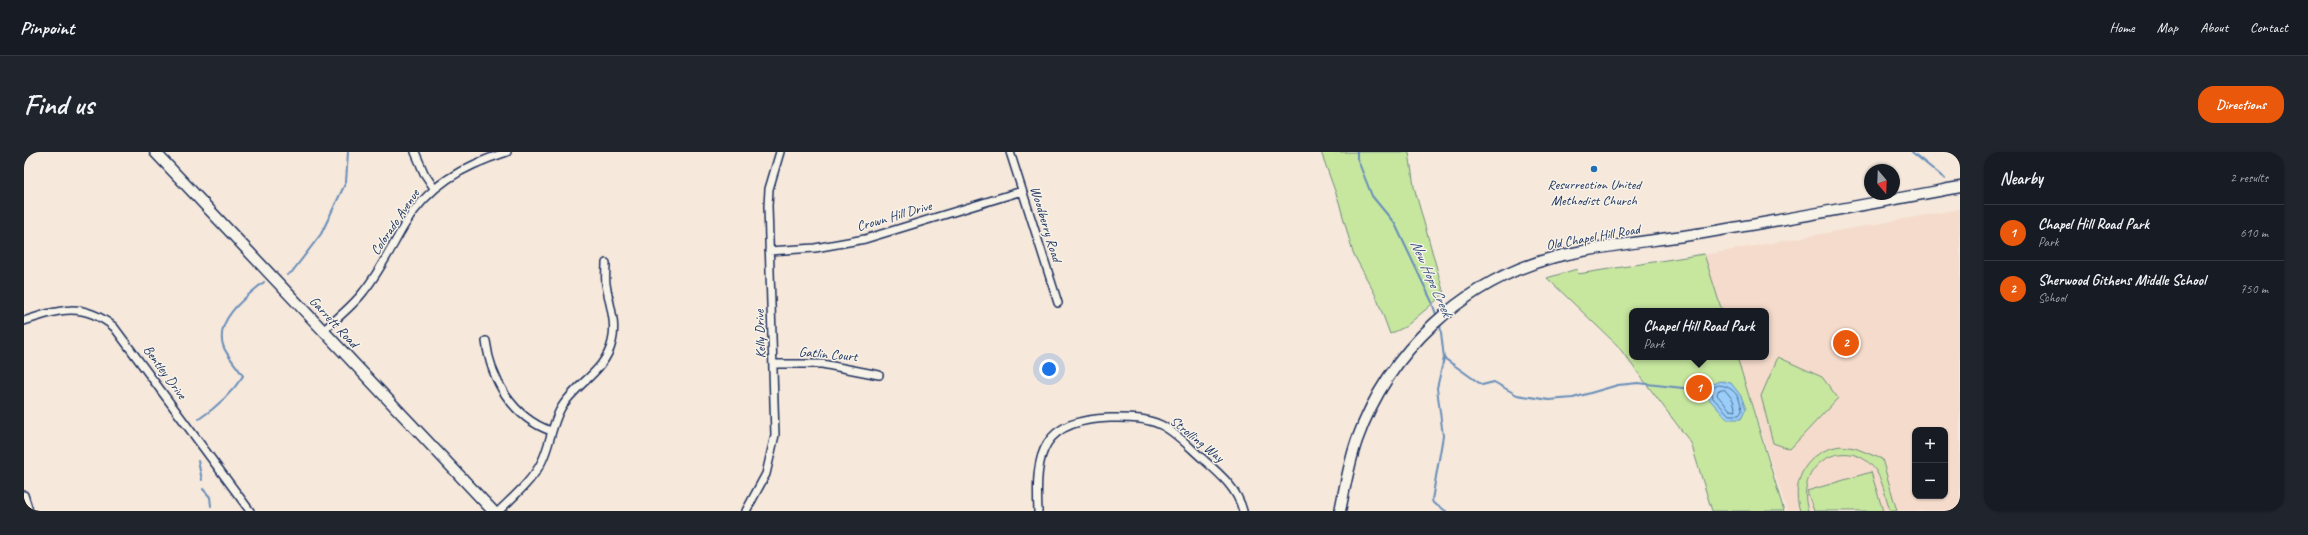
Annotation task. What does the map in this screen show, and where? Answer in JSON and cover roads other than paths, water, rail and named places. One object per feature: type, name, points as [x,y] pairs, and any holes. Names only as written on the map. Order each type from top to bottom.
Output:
[{"type":"main road","name":"Garrett Road","points":[[155,152],[493,511]]},
{"type":"main road","name":"Old Chapel Hill Road","points":[[1340,511],[1352,456],[1368,414],[1393,370],[1418,339],[1462,300],[1511,272],[1570,253],[1775,221],[1960,187]]},
{"type":"street","points":[[415,152],[424,173],[434,188]]},
{"type":"street","name":"Colorado Avenue","points":[[323,331],[363,292],[411,215],[434,188],[469,165],[508,152]]},
{"type":"street","name":"Kelly Drive","points":[[746,511],[766,474],[771,458],[776,414],[769,251],[769,189],[780,152]]},
{"type":"street","name":"Woodberry Road","points":[[1010,152],[1058,303]]},
{"type":"street","name":"Crown Hill Drive","points":[[769,251],[821,247],[865,239],[1022,192]]},
{"type":"street","points":[[499,511],[523,488],[541,463],[551,431],[564,404],[596,372],[606,358],[612,342],[614,320],[606,284],[606,263]]},
{"type":"street","name":"Bentley Drive","points":[[24,321],[58,311],[81,310],[99,315],[114,327],[250,511]]},
{"type":"street","points":[[486,341],[490,367],[500,387],[532,423],[551,431]]},
{"type":"street","name":"Gatlin Court","points":[[774,364],[822,364],[878,375]]},
{"type":"street","name":"Strolling Way","points":[[1038,511],[1037,470],[1043,451],[1055,435],[1072,424],[1083,421],[1135,418],[1162,425],[1214,469],[1234,489],[1243,511]]},
{"type":"street","points":[[24,495],[29,511]]},
{"type":"water","points":[[1719,381],[1731,383],[1741,396],[1746,409],[1741,419],[1727,419],[1709,399],[1707,387]]},
{"type":"waterway","points":[[287,275],[292,272],[321,234],[346,182],[348,152]]},
{"type":"waterway","name":"New Hope Creek","points":[[1357,152],[1357,158],[1372,196],[1395,224],[1431,300],[1437,317]]},
{"type":"waterway","points":[[1912,152],[1945,179]]},
{"type":"waterway","points":[[199,419],[223,400],[234,389],[243,376],[224,349],[222,335],[224,326],[228,317],[241,301],[264,282]]},
{"type":"waterway","name":"New Hope Creek","points":[[1440,324],[1444,358],[1437,388],[1443,436],[1432,500],[1433,503],[1446,511]]},
{"type":"waterway","points":[[1444,358],[1482,385],[1494,382],[1517,395],[1549,400],[1573,398],[1618,385],[1638,383],[1692,389]]},
{"type":"waterway","points":[[198,461],[202,480]]},
{"type":"waterway","points":[[203,489],[210,497],[211,506]]},
{"type":"place","name":"Resurrection United Methodist Church","points":[[1594,169]]},
{"type":"place","name":"Sherwood Githens Middle School","points":[[1846,343]]},
{"type":"place","name":"Chapel Hill Road Park","points":[[1699,388]]}]
